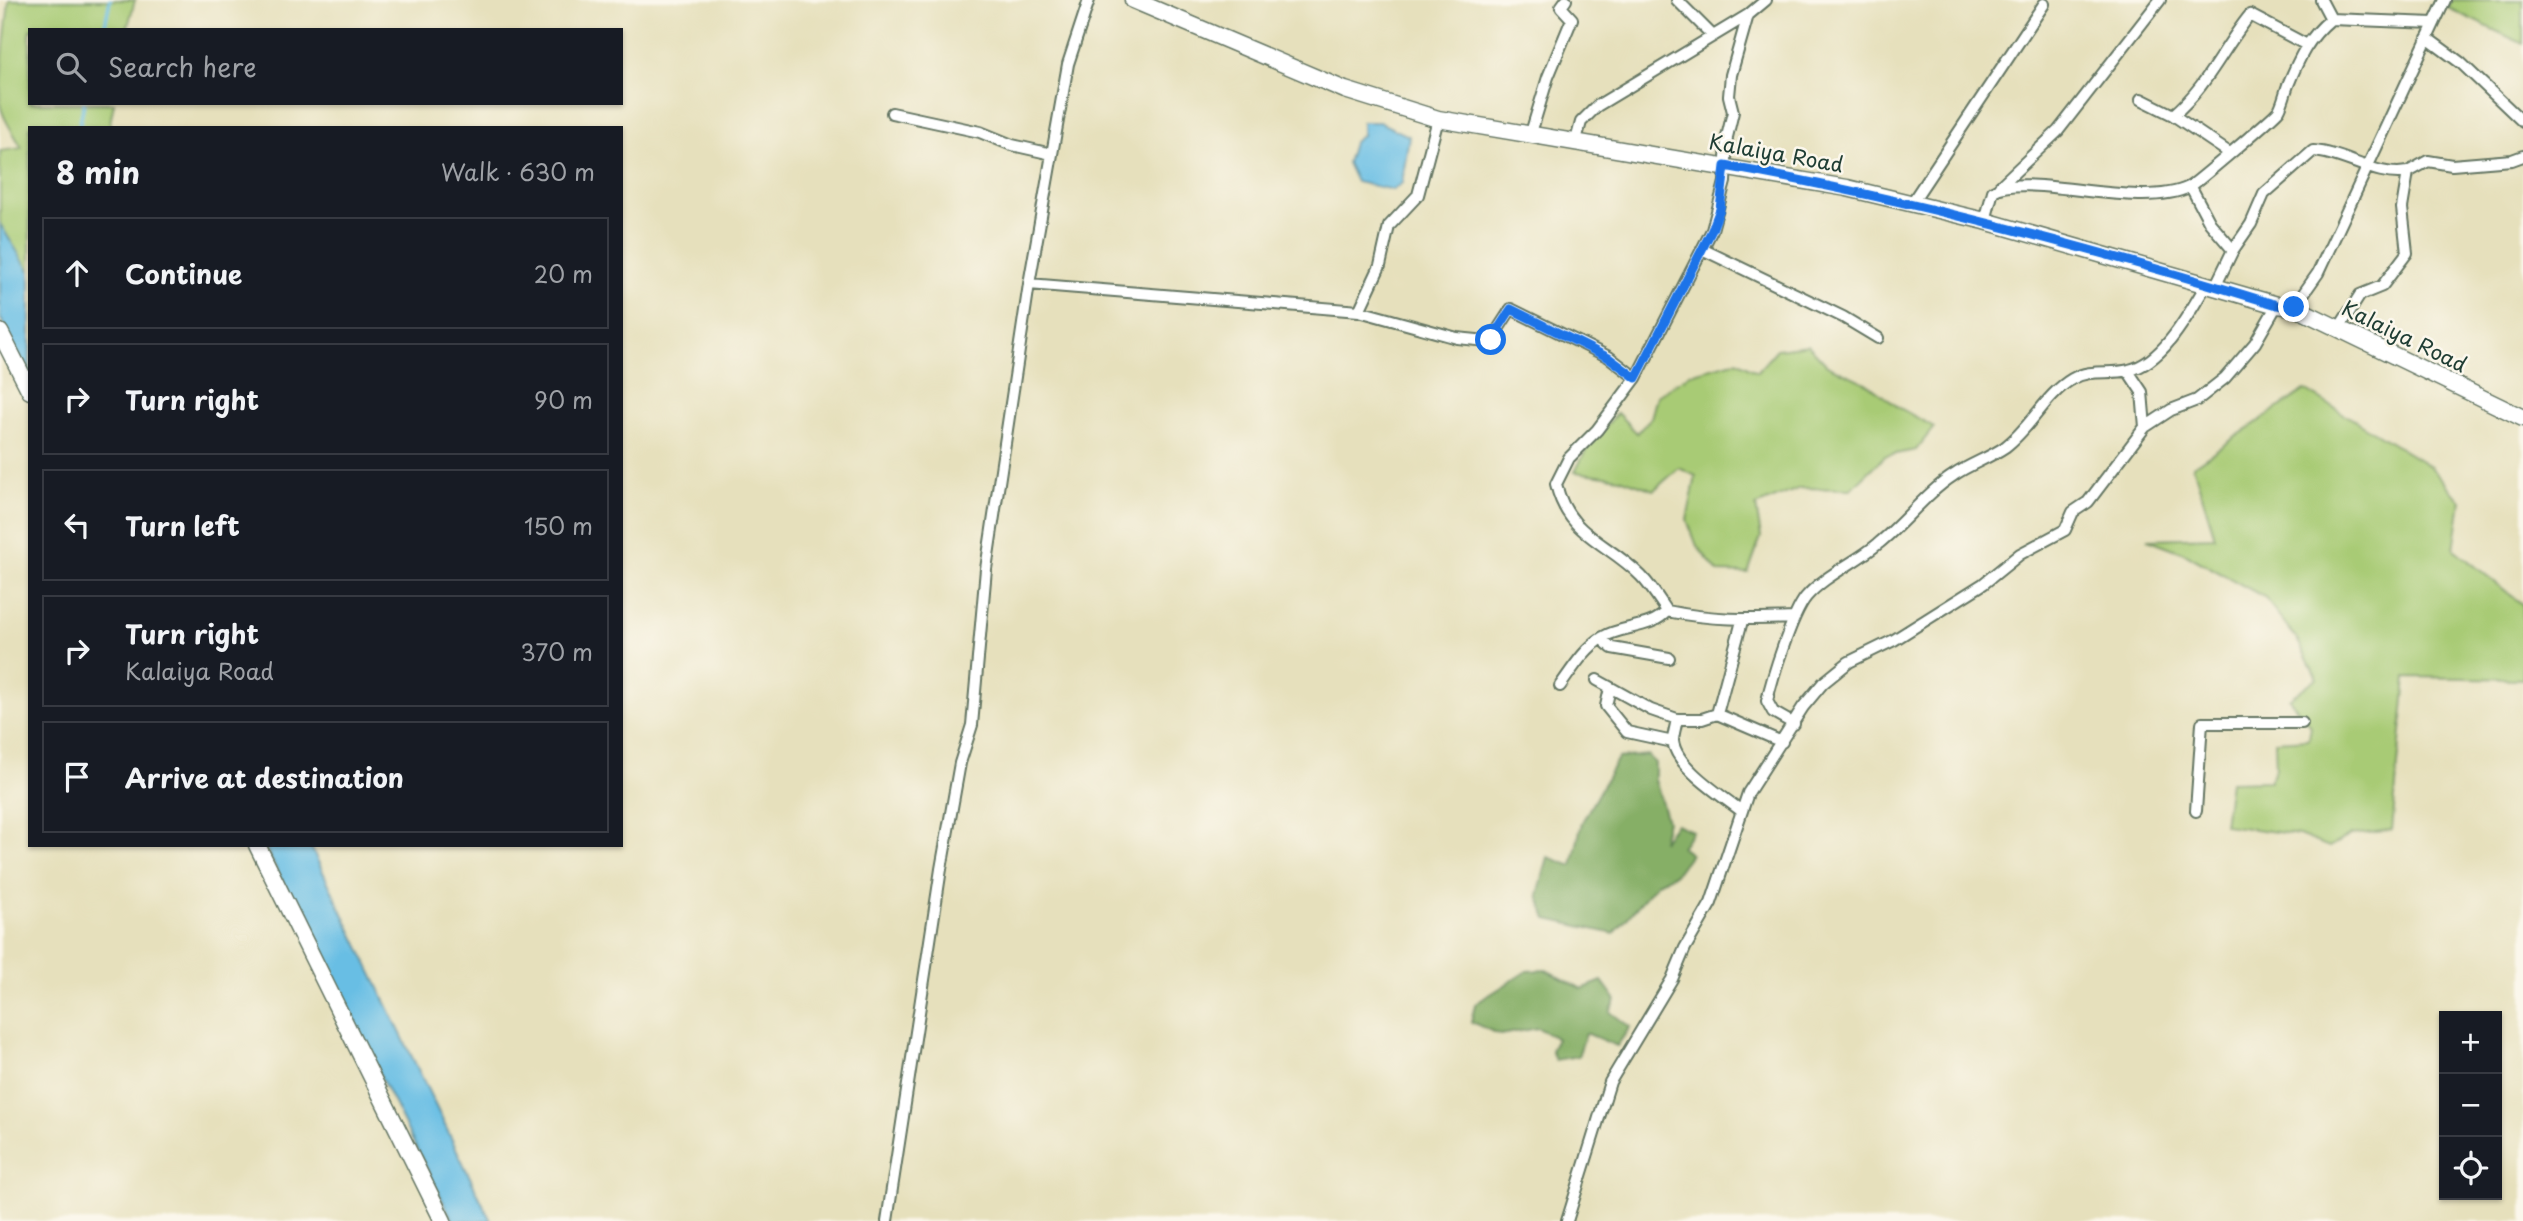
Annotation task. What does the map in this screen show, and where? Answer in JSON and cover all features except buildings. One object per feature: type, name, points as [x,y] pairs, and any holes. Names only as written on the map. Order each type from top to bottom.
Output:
[{"type":"main road","name":"Kalaiya Road","points":[[1133,0],[1334,86],[1438,119],[1847,188],[1985,221],[2277,305],[2294,307],[2523,418]]},
{"type":"main road","points":[[0,332],[28,387]]},
{"type":"main road","points":[[258,847],[443,1221]]},
{"type":"street","points":[[887,1221],[941,869],[960,763],[972,725],[986,569],[1030,284],[1068,64],[1089,0]]},
{"type":"street","points":[[1530,136],[1548,77],[1573,19],[1561,7],[1566,0]]},
{"type":"street","points":[[1677,0],[1712,35]]},
{"type":"street","points":[[1576,144],[1581,122],[1597,106],[1748,15],[1766,0]]},
{"type":"street","points":[[1985,221],[1993,191],[2058,131],[2160,0]]},
{"type":"street","points":[[2321,0],[2331,19]]},
{"type":"street","points":[[2294,307],[2318,273],[2445,0]]},
{"type":"street","points":[[1911,204],[2044,4]]},
{"type":"street","points":[[1748,15],[1731,75],[1729,96],[1733,112],[1727,136],[1720,209],[1704,250],[1636,378],[1597,430],[1569,458],[1556,484],[1566,514],[1580,530],[1640,575],[1667,611],[1702,618],[1742,621],[1794,618]]},
{"type":"street","points":[[2173,115],[2192,99],[2229,41],[2250,15],[2305,44]]},
{"type":"street","points":[[1999,187],[2019,186],[2098,194],[2167,194],[2191,187],[2278,111],[2305,44],[2331,19],[2434,23]]},
{"type":"street","points":[[2427,38],[2461,63],[2523,122]]},
{"type":"street","points":[[2141,99],[2173,115],[2228,152]]},
{"type":"street","points":[[892,113],[980,132],[1012,145],[1052,154]]},
{"type":"street","points":[[1359,311],[1380,266],[1389,226],[1418,195],[1438,119]]},
{"type":"street","points":[[1794,724],[1773,712],[1767,701],[1794,618],[1808,595],[1879,544],[1953,475],[2006,446],[2035,418],[2054,393],[2073,379],[2088,372],[2128,371],[2139,367],[2160,350],[2182,326],[2211,286],[2251,224],[2264,194],[2312,151],[2328,152],[2395,174],[2408,172],[2428,161],[2452,164],[2512,160],[2523,156]]},
{"type":"street","points":[[2339,328],[2360,295],[2382,286],[2407,253],[2402,208],[2408,172]]},
{"type":"street","points":[[2191,187],[2210,223],[2233,250]]},
{"type":"street","points":[[1704,250],[1832,312],[1878,338]]},
{"type":"street","points":[[1030,284],[1359,311],[1457,338],[1487,341],[1491,340],[1511,309],[1609,358],[1636,378]]},
{"type":"street","points":[[1567,1221],[1610,1082],[1672,979],[1685,948],[1711,903],[1740,810],[1823,683],[1849,662],[1894,640],[1983,584],[2020,554],[2065,530],[2073,512],[2088,502],[2145,427],[2171,410],[2197,400],[2225,378],[2255,343],[2277,305]]},
{"type":"street","points":[[2128,371],[2143,392],[2145,427]]},
{"type":"street","points":[[1560,686],[1586,650],[1605,636],[1628,627],[1652,623],[1667,611]]},
{"type":"street","points":[[1717,714],[1742,621]]},
{"type":"street","points":[[1605,636],[1604,641],[1612,648],[1669,657]]},
{"type":"street","points":[[1597,680],[1651,710],[1677,719],[1702,719],[1717,714],[1782,742]]},
{"type":"street","points":[[1610,688],[1606,706],[1627,733],[1673,742],[1699,778],[1740,810]]},
{"type":"street","points":[[1673,742],[1677,719]]},
{"type":"street","points":[[2196,811],[2202,723],[2302,723]]},
{"type":"green space","points":[[9,0],[135,0],[128,28],[28,28],[28,105],[114,105],[109,126],[28,126],[28,269],[0,224],[0,151],[22,148],[1,109],[2,64]]},
{"type":"green space","points":[[2452,0],[2523,0],[2523,44],[2448,8]]},
{"type":"green space","points":[[1808,345],[1827,365],[1866,383],[1898,407],[1934,427],[1916,450],[1885,456],[1851,489],[1800,488],[1756,506],[1761,537],[1748,573],[1718,572],[1697,546],[1687,520],[1696,476],[1679,468],[1654,490],[1620,478],[1575,472],[1587,448],[1617,413],[1637,433],[1651,418],[1657,396],[1690,374],[1737,361],[1757,372],[1777,349]]},
{"type":"green space","points":[[2305,390],[2431,467],[2461,501],[2454,549],[2523,605],[2523,679],[2406,677],[2392,830],[2351,835],[2329,847],[2299,835],[2224,825],[2230,782],[2270,781],[2276,768],[2275,741],[2309,739],[2311,726],[2289,699],[2317,678],[2297,639],[2264,597],[2182,552],[2148,539],[2215,537],[2193,466]]},
{"type":"green space","points":[[1648,755],[1655,763],[1655,779],[1667,821],[1662,841],[1676,824],[1692,831],[1681,847],[1690,854],[1675,874],[1657,883],[1614,934],[1547,919],[1538,895],[1548,857],[1572,866],[1582,822],[1618,758]]},
{"type":"green space","points":[[1546,970],[1582,989],[1602,981],[1616,1000],[1610,1012],[1630,1027],[1617,1046],[1586,1033],[1578,1056],[1555,1060],[1551,1050],[1557,1039],[1538,1028],[1500,1035],[1471,1022],[1475,1004],[1527,971]]},
{"type":"water","points":[[1362,122],[1379,122],[1409,136],[1402,183],[1393,190],[1356,182],[1347,163],[1353,143],[1362,135]]},
{"type":"water","points":[[0,224],[28,269],[28,375],[0,317]]},
{"type":"water","points":[[265,847],[311,847],[491,1221],[453,1221]]},
{"type":"waterway","points":[[104,28],[110,0]]},
{"type":"waterway","points":[[79,126],[84,105]]},
{"type":"route","points":[[1491,340],[1511,309],[1609,358],[1636,378],[1704,250],[1720,209],[1725,166],[1847,188],[1985,221],[2277,305],[2294,307]]}]
